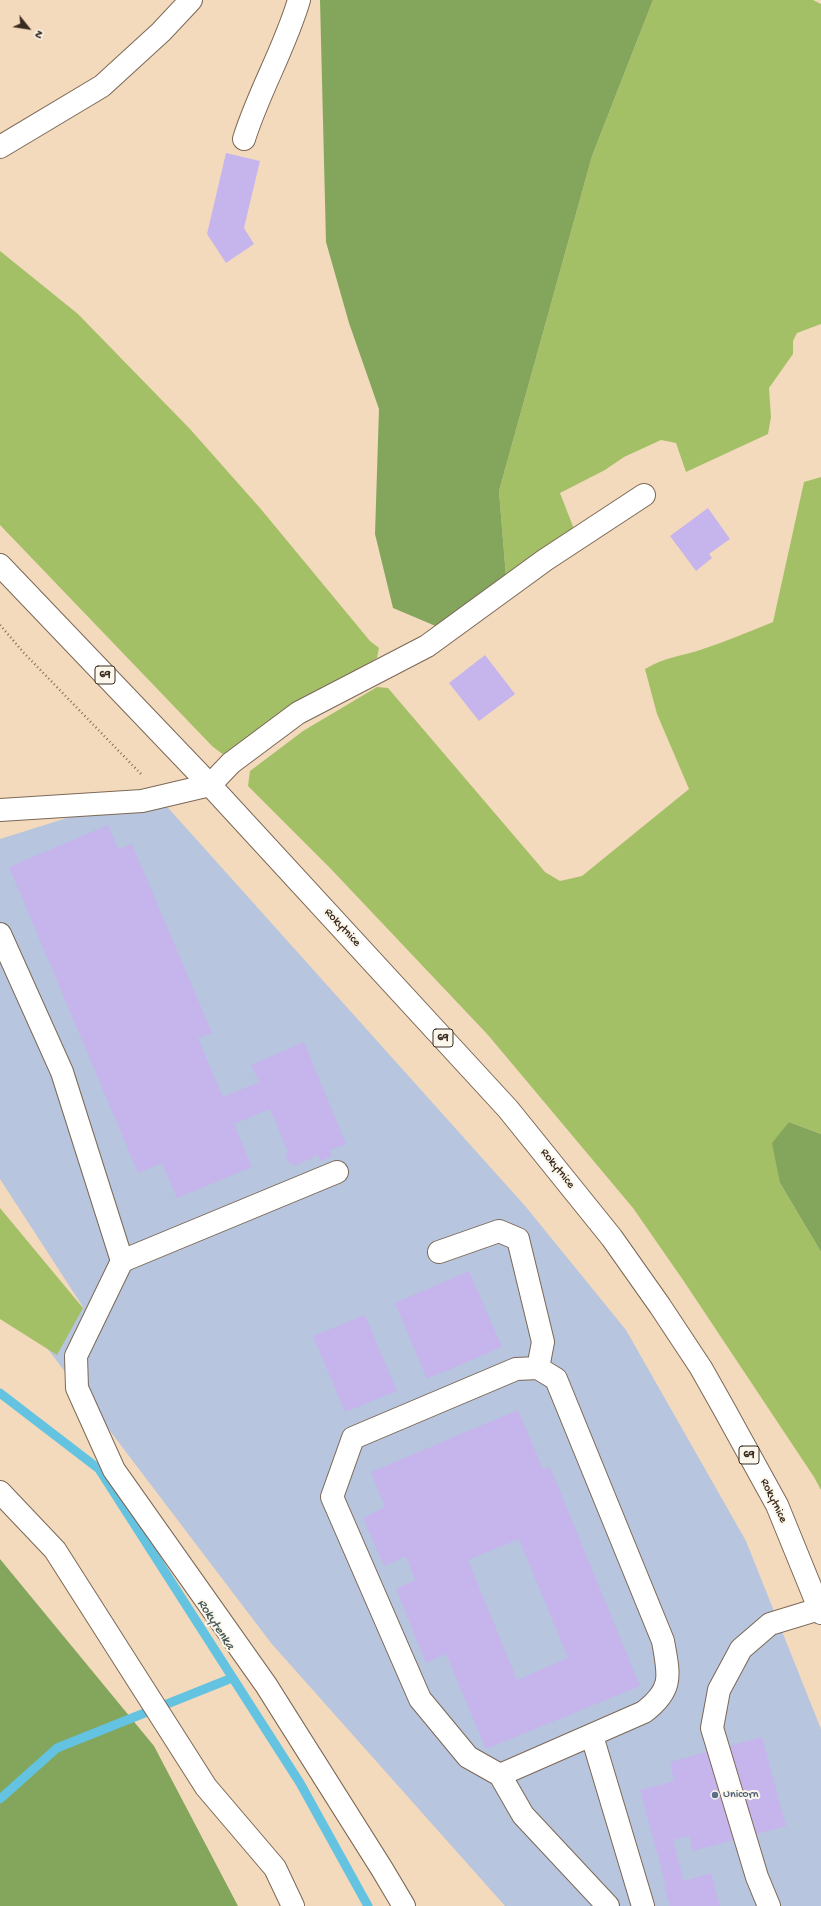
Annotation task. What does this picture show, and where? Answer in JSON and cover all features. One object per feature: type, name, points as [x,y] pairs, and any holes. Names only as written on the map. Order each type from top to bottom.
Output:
[{"type":"main road","points":[[0,147],[102,86],[161,32],[191,0]]},
{"type":"main road","points":[[244,139],[251,117],[293,19],[299,0]]},
{"type":"main road","points":[[0,810],[142,801],[210,785],[231,763],[298,713],[427,646],[545,560],[644,495]]},
{"type":"main road","name":"69","points":[[0,565],[210,785]]},
{"type":"main road","name":"Rokytnice","points":[[210,785],[508,1109],[612,1238],[701,1368],[723,1407],[777,1505],[820,1611]]},
{"type":"main road","points":[[0,934],[62,1072],[122,1261]]},
{"type":"main road","points":[[337,1172],[122,1261],[76,1356],[77,1388],[114,1470],[266,1685],[404,1906]]},
{"type":"main road","points":[[439,1252],[499,1231],[518,1239],[543,1342],[538,1368]]},
{"type":"main road","points":[[500,1775],[644,1712],[658,1701],[666,1687],[668,1672],[663,1641],[556,1379],[538,1368],[516,1369],[352,1438],[332,1497],[420,1699],[468,1757],[500,1775],[523,1815],[608,1906]]},
{"type":"main road","points":[[0,1492],[55,1550],[206,1787],[275,1868],[293,1906]]},
{"type":"main road","points":[[769,1906],[757,1877],[712,1728],[719,1690],[741,1649],[770,1624],[820,1611]]},
{"type":"main road","points":[[592,1736],[643,1906]]},
{"type":"path","points":[[0,625],[24,653],[162,796]]},
{"type":"shaded area","points":[[153,791],[526,1207],[626,1330],[746,1541],[821,1729],[821,1906],[505,1906],[271,1643],[47,1348],[83,1307],[0,1179],[0,839]]},
{"type":"green space","points":[[320,0],[653,0],[592,156],[499,491],[506,577],[438,627],[393,608],[375,534],[379,409],[349,323],[326,242]]},
{"type":"green space","points":[[653,0],[813,0],[821,4],[821,324],[797,333],[793,341],[793,354],[769,388],[771,417],[768,434],[686,472],[676,443],[661,440],[624,457],[605,470],[560,493],[574,529],[506,577],[499,491],[592,156]]},
{"type":"green space","points":[[0,251],[78,314],[190,429],[260,508],[370,641],[379,648],[377,658],[225,756],[212,746],[0,525]]},
{"type":"green space","points":[[821,477],[821,1134],[789,1122],[780,1183],[821,1252],[821,1490],[814,1477],[683,1280],[633,1208],[488,1035],[330,868],[248,786],[250,771],[303,731],[377,687],[388,688],[545,872],[560,881],[582,876],[689,789],[657,714],[645,669],[674,657],[712,646],[773,622],[804,482]]},
{"type":"green space","points":[[789,1122],[821,1134],[821,1252],[780,1183],[772,1143]]},
{"type":"green space","points":[[0,1208],[83,1308],[57,1355],[0,1319]]},
{"type":"green space","points":[[0,1559],[154,1746],[238,1906],[0,1906]]},
{"type":"building","points":[[226,153],[260,161],[244,228],[254,244],[226,263],[207,234]]},
{"type":"building","points":[[708,508],[730,539],[709,554],[712,558],[696,571],[670,536]]},
{"type":"building","points":[[485,655],[515,694],[479,721],[449,683]]},
{"type":"building","points":[[108,825],[118,849],[132,844],[212,1033],[198,1038],[223,1097],[259,1082],[251,1065],[304,1042],[346,1144],[330,1150],[332,1156],[321,1161],[318,1155],[294,1166],[293,1163],[290,1164],[285,1154],[288,1152],[270,1109],[234,1124],[252,1167],[177,1198],[162,1163],[138,1173],[9,867]]},
{"type":"building","points":[[469,1271],[502,1347],[427,1379],[395,1303]]},
{"type":"building","points":[[365,1315],[397,1391],[345,1412],[313,1336]]},
{"type":"building","points":[[518,1410],[543,1469],[550,1467],[640,1686],[486,1749],[446,1654],[426,1663],[396,1589],[415,1580],[406,1556],[384,1566],[363,1518],[385,1507],[371,1472]],"holes":[[[519,1539],[568,1658],[517,1680],[468,1560]]]},
{"type":"building","points":[[762,1737],[786,1826],[693,1851],[689,1836],[673,1840],[684,1881],[711,1873],[720,1906],[670,1906],[640,1790],[674,1781],[670,1762]]},
{"type":"waterway","name":"Rokytenka","points":[[0,1393],[99,1469],[300,1783],[368,1906]]},
{"type":"waterway","points":[[0,1799],[57,1748],[232,1678]]},
{"type":"place","name":"Unicorn","points":[[715,1795]]}]
